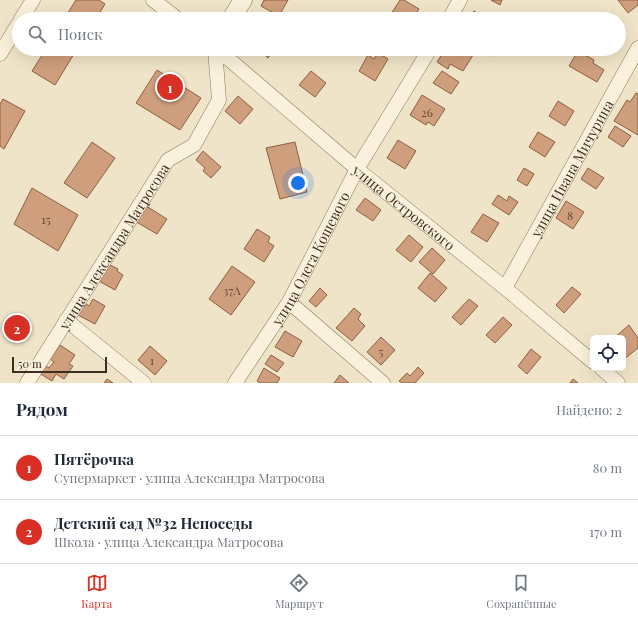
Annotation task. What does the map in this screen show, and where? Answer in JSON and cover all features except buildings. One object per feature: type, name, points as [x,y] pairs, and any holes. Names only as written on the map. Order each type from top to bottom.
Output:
[{"type":"street","points":[[25,12],[33,0]]},
{"type":"street","points":[[153,0],[169,12]]},
{"type":"street","points":[[236,12],[243,0]]},
{"type":"street","points":[[452,12],[460,0]]},
{"type":"street","points":[[2,45],[12,32]]},
{"type":"street","name":"улица Ивана Мичурина","points":[[505,288],[638,48]]},
{"type":"street","name":"улица Александра Матросова","points":[[27,383],[168,160],[194,145],[219,100],[216,56]]},
{"type":"street","name":"улица Островского","points":[[224,56],[357,169],[505,288],[590,359]]},
{"type":"street","name":"улица Олега Кошевого","points":[[235,383],[289,302],[357,169],[426,56]]},
{"type":"street","points":[[289,302],[383,383]]},
{"type":"street","points":[[66,320],[144,383]]},
{"type":"street","points":[[604,371],[618,383]]},
{"type":"place","name":"Пятёрочка","points":[[170,87]]},
{"type":"place","name":"Детский сад №32 Непоседы","points":[[17,328]]}]
